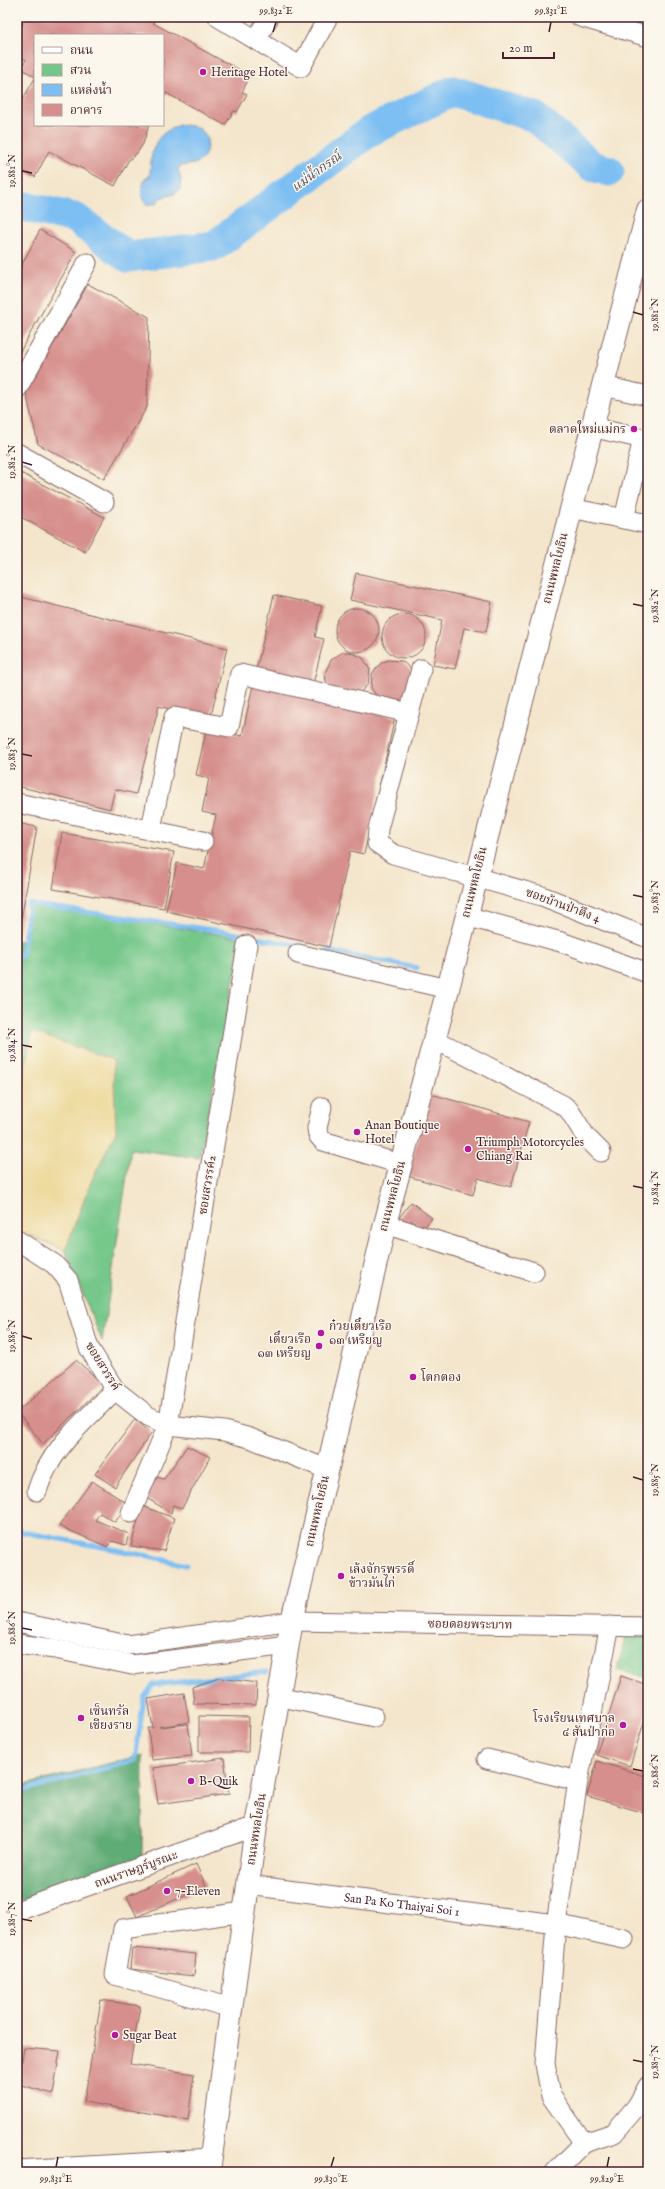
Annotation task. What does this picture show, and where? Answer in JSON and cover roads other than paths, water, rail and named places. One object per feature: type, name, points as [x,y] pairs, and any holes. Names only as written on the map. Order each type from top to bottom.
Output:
[{"type":"main road","name":"ถนนพหลโยธิน","points":[[210,2166],[256,1826],[292,1621],[326,1469],[384,1224],[448,989],[591,427],[648,210]]},
{"type":"street","points":[[218,17],[301,67],[328,17]]},
{"type":"street","points":[[256,40],[269,17]]},
{"type":"street","points":[[580,17],[648,37]]},
{"type":"street","points":[[17,389],[87,263]]},
{"type":"street","points":[[603,386],[648,396]]},
{"type":"street","points":[[591,427],[646,440],[624,519]]},
{"type":"street","points":[[17,453],[104,502]]},
{"type":"street","points":[[571,508],[648,524]]},
{"type":"street","points":[[151,829],[174,717],[229,727],[240,674],[408,713],[422,669]]},
{"type":"street","name":"ซอยบ้านป่าตึง 4","points":[[408,713],[378,828],[377,843],[393,854],[542,896],[648,938]]},
{"type":"street","points":[[17,803],[151,829],[203,841]]},
{"type":"street","points":[[466,916],[561,942],[648,973]]},
{"type":"street","name":"ซอยสวรรค์2","points":[[131,1513],[168,1425],[247,945]]},
{"type":"street","points":[[298,954],[448,989]]},
{"type":"street","points":[[434,1039],[562,1105],[569,1110],[586,1137],[601,1152]]},
{"type":"street","points":[[322,1107],[317,1128],[318,1135],[323,1141],[400,1164]]},
{"type":"street","points":[[384,1224],[534,1272]]},
{"type":"street","name":"ซอยสวรรค์","points":[[17,1240],[54,1264],[68,1280],[88,1348],[115,1390],[148,1416],[168,1425],[224,1431],[250,1438],[326,1469]]},
{"type":"street","points":[[37,1491],[42,1476],[56,1452],[115,1390]]},
{"type":"street","name":"ซอยดอยพระบาท","points":[[17,1622],[128,1645],[292,1621],[648,1627]]},
{"type":"street","points":[[584,2143],[551,2096],[545,2064],[556,1924],[578,1781],[610,1626]]},
{"type":"street","points":[[17,1644],[54,1649],[132,1665],[288,1644]]},
{"type":"street","points":[[278,1696],[374,1717]]},
{"type":"street","points":[[487,1759],[578,1781]]},
{"type":"street","name":"ถนนราษฎร์บูรณะ","points":[[17,1911],[256,1826]]},
{"type":"street","name":"San Pa Ko Thaiyai Soi 1","points":[[248,1885],[556,1924],[624,1939]]},
{"type":"street","points":[[231,2008],[115,1975],[123,1929],[244,1912]]},
{"type":"street","points":[[555,2172],[584,2143],[614,2133],[636,2106],[648,2086]]},
{"type":"street","points":[[17,2170],[210,2166]]},
{"type":"water","points":[[180,125],[195,127],[203,132],[207,140],[204,156],[196,163],[180,166],[178,170],[181,178],[180,190],[174,194],[159,198],[157,204],[146,204],[142,198],[142,189],[145,179],[150,176],[151,159],[155,144],[164,133]]},
{"type":"waterway","name":"แม่น้ำกรณ์","points":[[17,205],[75,218],[128,257],[214,246],[370,131],[453,91],[535,117],[592,166],[609,171]]},
{"type":"waterway","points":[[17,956],[22,956],[29,904],[220,931],[301,946]]},
{"type":"waterway","points":[[327,951],[417,968]]},
{"type":"waterway","points":[[17,1528],[23,1532],[149,1556],[186,1565]]},
{"type":"waterway","points":[[17,1792],[135,1760],[144,1698],[153,1685],[267,1672]]},
{"type":"place","name":"Heritage Hotel","points":[[203,72]]},
{"type":"place","name":"ตลาดใหม่แม่กร","points":[[634,429]]},
{"type":"place","name":"Anan Boutique Hotel","points":[[357,1132]]},
{"type":"place","name":"Triumph Motorcycles Chiang Rai","points":[[468,1149]]},
{"type":"place","name":"ก๋วยเตี๋ยวเรือ ๑๓ เหรียญ","points":[[321,1333]]},
{"type":"place","name":"เตี๋ยวเรือ ๑๓ เหรียญ","points":[[319,1346]]},
{"type":"place","name":"โตกตอง","points":[[413,1377]]},
{"type":"place","name":"เล้งจักรพรรดิ์ ข้าวมันไก่","points":[[341,1576]]},
{"type":"place","name":"เซ็นทรัล เชียงราย","points":[[81,1718]]},
{"type":"place","name":"โรงเรียนเทศบาล ๔ สันป่าก่อ","points":[[623,1725]]},
{"type":"place","name":"B-Quik","points":[[191,1781]]},
{"type":"place","name":"7-Eleven","points":[[167,1891]]},
{"type":"place","name":"Sugar Beat","points":[[115,2035]]}]
